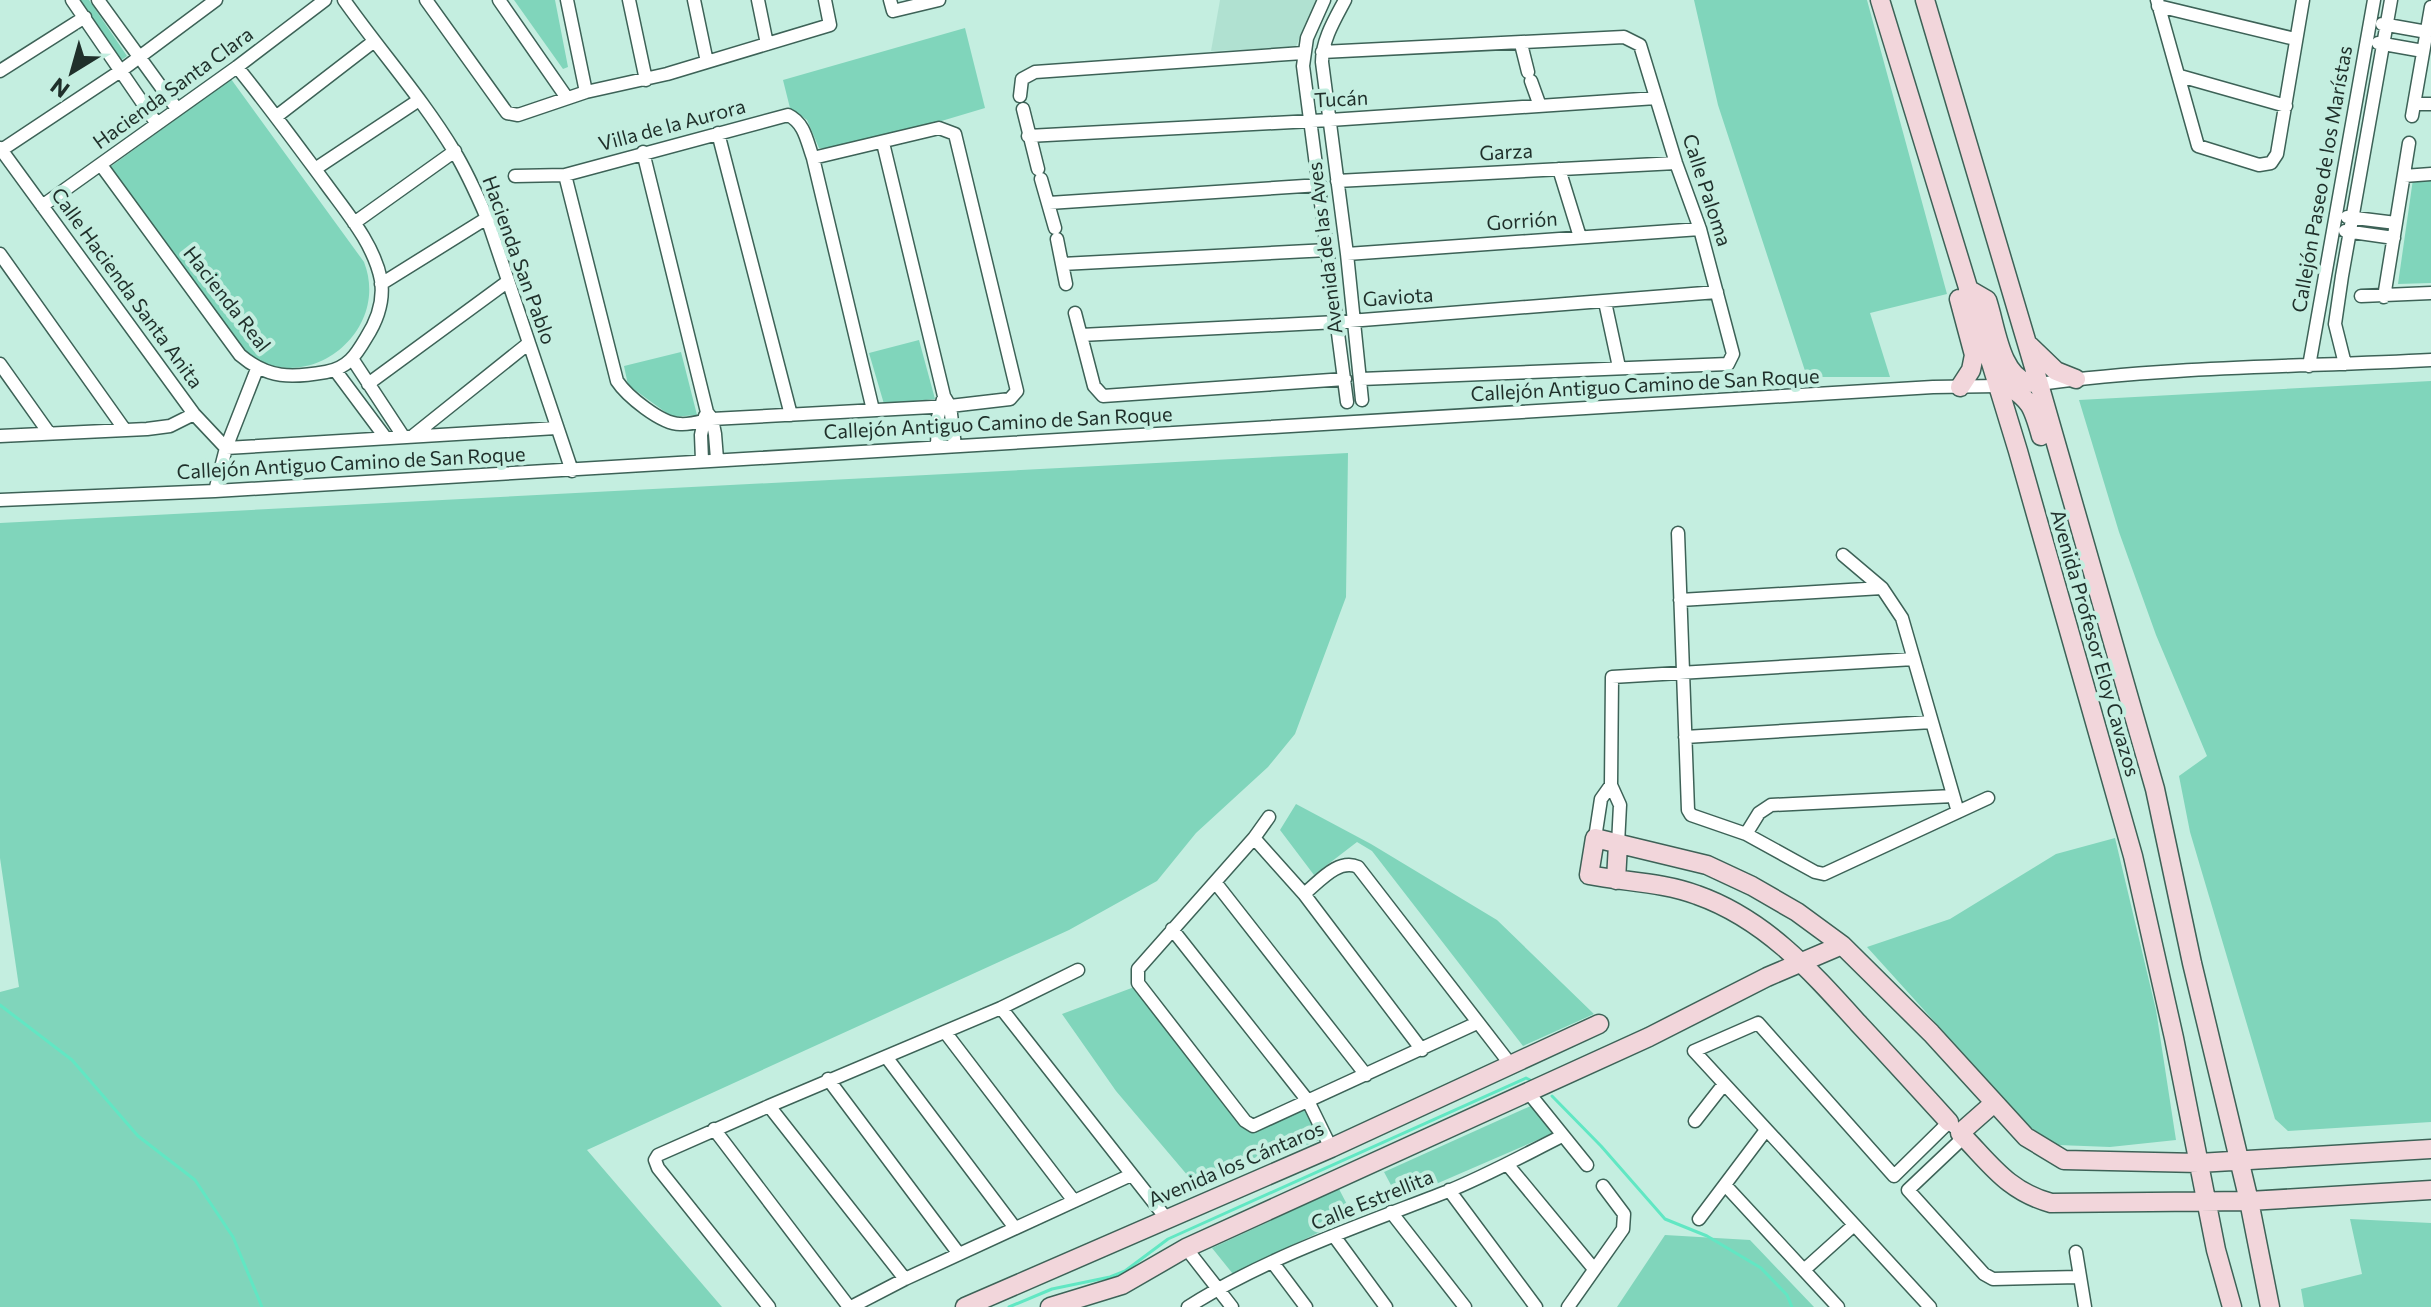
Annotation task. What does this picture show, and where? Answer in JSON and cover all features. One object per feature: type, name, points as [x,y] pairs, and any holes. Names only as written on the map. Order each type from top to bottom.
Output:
[{"type":"street","points":[[72,0],[157,124]]},
{"type":"street","points":[[0,150],[122,70],[216,0]]},
{"type":"street","name":"Hacienda Santa Clara","points":[[42,206],[325,0]]},
{"type":"street","name":"Hacienda San Pablo","points":[[344,0],[455,151],[487,218],[572,471]]},
{"type":"street","points":[[426,0],[507,113],[518,115],[586,92],[646,80],[830,25],[825,0]]},
{"type":"street","points":[[499,0],[567,98]]},
{"type":"street","points":[[567,0],[586,92]]},
{"type":"street","points":[[629,0],[646,80]]},
{"type":"street","points":[[694,0],[707,62]]},
{"type":"street","points":[[758,0],[767,44]]},
{"type":"street","points":[[890,0],[893,11],[939,0]]},
{"type":"street","name":"Avenida de las Aves","points":[[1324,0],[1303,53],[1347,402]]},
{"type":"street","points":[[1345,0],[1322,52],[1521,44],[1540,106]]},
{"type":"street","name":"Avenida Profesor Eloy Cavazos","points":[[1880,0],[2015,438],[2140,882],[2206,1201],[2232,1307]]},
{"type":"street","name":"Avenida Profesor Eloy Cavazos","points":[[1925,0],[2026,341],[2032,390],[2080,525],[2155,789],[2192,963],[2249,1201],[2270,1307]]},
{"type":"street","points":[[2158,3],[2198,146],[2259,165],[2271,163],[2277,154],[2303,0]]},
{"type":"street","name":"Callejón Paseo de los Marístas","points":[[2309,366],[2374,0]]},
{"type":"street","name":"Callejón Paseo de los Marístas","points":[[2345,364],[2335,324],[2391,0]]},
{"type":"street","points":[[102,1],[177,109]]},
{"type":"street","points":[[2158,3],[2295,39]]},
{"type":"street","points":[[2431,7],[2413,110],[2431,104]]},
{"type":"street","points":[[0,71],[85,17]]},
{"type":"street","points":[[2371,21],[2427,32]]},
{"type":"street","name":"Calle Paloma","points":[[1521,44],[1624,37],[1640,45],[1700,229],[1733,354],[1728,364],[1619,367]]},
{"type":"street","points":[[277,116],[373,42]]},
{"type":"street","points":[[2367,42],[2423,51]]},
{"type":"street","name":"Avenida de las Aves","points":[[1322,52],[1362,400]]},
{"type":"street","points":[[1066,284],[1049,203],[1028,136],[1022,102],[1022,79],[1035,72],[1303,53]]},
{"type":"street","points":[[237,67],[277,116],[371,251],[381,284],[378,314],[353,360],[408,436]]},
{"type":"street","points":[[2180,76],[2286,106]]},
{"type":"street","name":"Tucán","points":[[1028,136],[1656,98]]},
{"type":"street","points":[[315,169],[419,100]]},
{"type":"street","name":"Villa de la Aurora","points":[[515,176],[565,175],[788,115],[800,122],[813,158],[873,410]]},
{"type":"street","points":[[565,175],[617,381],[630,397],[658,416],[679,424],[707,417],[791,415],[1010,399],[1017,391],[955,134],[939,128],[813,158]]},
{"type":"street","points":[[718,133],[791,415]]},
{"type":"street","points":[[883,143],[955,446]]},
{"type":"street","points":[[2384,297],[2409,143]]},
{"type":"street","name":"Calle Hacienda Santa Anita","points":[[0,150],[194,414],[226,448]]},
{"type":"street","points":[[354,223],[455,151]]},
{"type":"street","points":[[643,152],[717,459]]},
{"type":"street","name":"Garza","points":[[1337,181],[1676,163]]},
{"type":"street","name":"Hacienda Real","points":[[101,165],[240,355],[257,369],[301,376],[335,370],[353,360]]},
{"type":"street","points":[[1559,169],[1580,237]]},
{"type":"street","points":[[2404,176],[2431,174]]},
{"type":"street","points":[[1049,203],[1320,185]]},
{"type":"street","points":[[2336,215],[2396,223]]},
{"type":"street","points":[[381,284],[487,218]]},
{"type":"street","name":"Gorrión","points":[[1347,254],[1700,229]]},
{"type":"street","points":[[2334,229],[2394,238]]},
{"type":"street","points":[[1062,264],[1328,250]]},
{"type":"street","points":[[1957,253],[1953,277],[1974,355],[1971,370],[1960,387]]},
{"type":"street","points":[[0,254],[125,430]]},
{"type":"street","points":[[368,384],[507,282]]},
{"type":"street","points":[[1968,289],[1987,300],[2007,368],[2032,390],[2060,498],[2080,525]]},
{"type":"street","name":"Gaviota","points":[[1081,335],[1337,322],[1717,292]]},
{"type":"street","points":[[2361,296],[2431,293]]},
{"type":"street","points":[[1361,379],[1619,367],[1605,302]]},
{"type":"street","points":[[1075,313],[1094,386],[1103,396],[1345,379]]},
{"type":"street","points":[[2026,341],[2056,371],[2076,379]]},
{"type":"street","points":[[408,436],[529,343]]},
{"type":"street","points":[[1998,386],[2032,390],[2076,379],[2431,360]]},
{"type":"street","points":[[0,364],[49,433]]},
{"type":"street","points":[[215,491],[226,448],[257,369]]},
{"type":"street","points":[[335,370],[385,437]]},
{"type":"street","name":"Callejón Antiguo Camino de San Roque","points":[[0,500],[572,471],[717,459],[1998,386]]},
{"type":"street","points":[[2015,438],[2014,423],[2032,390]]},
{"type":"street","points":[[937,446],[944,403]]},
{"type":"street","points":[[0,436],[170,426],[194,414]]},
{"type":"street","points":[[702,460],[707,417]]},
{"type":"street","points":[[2015,438],[2021,423],[2031,421],[2039,426]]},
{"type":"street","points":[[226,448],[556,428]]},
{"type":"street","points":[[1678,533],[1688,810],[1691,815],[1746,834],[1824,874],[1988,798]]},
{"type":"street","points":[[1843,555],[1882,588],[1902,618],[1958,812]]},
{"type":"street","points":[[1680,600],[1882,588]]},
{"type":"street","points":[[1616,880],[1620,805],[1611,785],[1612,677],[1914,659]]},
{"type":"street","points":[[1685,737],[1932,722]]},
{"type":"street","points":[[1611,785],[1601,799],[1589,875],[1696,894],[1731,910],[1770,935],[1802,961],[2013,1188],[2030,1197],[2051,1203],[2249,1201],[2431,1190]]},
{"type":"street","points":[[1746,834],[1759,813],[1771,805],[1953,796]]},
{"type":"street","points":[[1269,817],[1138,969],[1138,983],[1245,1121],[1253,1126],[1477,1023]]},
{"type":"street","points":[[1254,838],[1304,894],[1422,1050]]},
{"type":"street","points":[[1595,838],[1707,865],[1797,912],[1842,945],[1931,1033],[2026,1137],[2064,1160],[2199,1163],[2431,1149]]},
{"type":"street","points":[[1304,894],[1340,866],[1351,864],[1358,867],[1477,1023],[1518,1062],[1546,1082]]},
{"type":"street","points":[[1215,882],[1366,1075]]},
{"type":"street","points":[[1172,929],[1308,1101],[1331,1148]]},
{"type":"street","points":[[1050,1307],[1122,1285],[1186,1248],[1649,1037],[1802,961],[1842,945]]},
{"type":"street","points":[[769,1307],[658,1168],[655,1160],[658,1155],[828,1079],[887,1058],[1001,1008],[1078,970]]},
{"type":"street","points":[[1001,1008],[1166,1218]]},
{"type":"street","points":[[1930,1307],[1694,1051],[1758,1023],[1984,1274],[1993,1279],[2079,1277]]},
{"type":"street","name":"Avenida los Cántaros","points":[[965,1307],[1331,1148],[1599,1024]]},
{"type":"street","points":[[945,1032],[1074,1201]]},
{"type":"street","points":[[887,1058],[1015,1228]]},
{"type":"street","points":[[828,1079],[959,1254]]},
{"type":"street","points":[[1695,1121],[1724,1084]]},
{"type":"street","points":[[1528,1092],[1587,1165]]},
{"type":"street","points":[[1894,1176],[1994,1103]]},
{"type":"street","points":[[769,1106],[905,1279]]},
{"type":"street","points":[[714,1129],[850,1307],[1131,1175]]},
{"type":"street","points":[[1699,1219],[1766,1130]]},
{"type":"street","points":[[1908,1190],[1958,1131]]},
{"type":"street","name":"Calle Estrellita","points":[[1193,1304],[1217,1288],[1449,1190],[1562,1136]]},
{"type":"street","points":[[1507,1164],[1594,1269]]},
{"type":"street","points":[[1568,1307],[1623,1229],[1624,1214],[1603,1186]]},
{"type":"street","points":[[1726,1186],[1838,1307]]},
{"type":"street","points":[[1449,1190],[1536,1307]]},
{"type":"street","points":[[1391,1212],[1465,1307]]},
{"type":"street","points":[[1804,1270],[1854,1225]]},
{"type":"street","points":[[1334,1236],[1386,1307]]},
{"type":"street","points":[[1186,1248],[1232,1307]]},
{"type":"street","points":[[2076,1252],[2085,1307]]},
{"type":"street","points":[[1273,1263],[1306,1307]]},
{"type":"shaded area","points":[[1220,0],[1318,0],[1295,48],[1211,51]]},
{"type":"green space","points":[[77,0],[89,0],[127,56],[120,61]]},
{"type":"green space","points":[[514,0],[555,0],[568,67],[563,69]]},
{"type":"green space","points":[[1694,0],[1867,0],[1947,294],[1870,313],[1890,377],[1807,377],[1718,105]]},
{"type":"green space","points":[[965,28],[985,108],[908,131],[819,148],[807,120],[790,108],[783,80]]},
{"type":"green space","points":[[231,79],[364,262],[369,289],[365,313],[353,335],[336,352],[314,364],[290,368],[265,363],[241,349],[110,167]]},
{"type":"green space","points":[[2431,178],[2431,283],[2398,284],[2413,179]]},
{"type":"green space","points":[[919,340],[935,399],[884,404],[869,353]]},
{"type":"green space","points":[[681,352],[697,415],[672,417],[628,385],[624,366]]},
{"type":"green space","points":[[2431,381],[2431,1122],[2288,1131],[2275,1119],[2190,832],[2179,776],[2207,756],[2156,635],[2119,532],[2079,400]]},
{"type":"green space","points":[[1348,453],[1346,597],[1295,734],[1268,767],[1196,833],[1157,881],[1069,930],[587,1150],[722,1307],[0,1307],[0,992],[19,987],[0,858],[0,523]]},
{"type":"green space","points":[[1296,804],[1371,844],[1497,920],[1594,1014],[1523,1046],[1372,851],[1357,842],[1314,875],[1280,830]]},
{"type":"green space","points":[[2115,838],[2156,1010],[2176,1140],[2110,1147],[2058,1145],[2030,1127],[1867,947],[1950,919],[2056,854]]},
{"type":"green space","points":[[1137,986],[1250,1131],[1306,1109],[1323,1139],[1254,1164],[1245,1158],[1194,1183],[1116,1091],[1062,1014]]},
{"type":"green space","points":[[1535,1104],[1556,1132],[1399,1200],[1384,1172]]},
{"type":"green space","points":[[1339,1189],[1353,1216],[1233,1274],[1212,1248]]},
{"type":"green space","points":[[2350,1219],[2431,1223],[2431,1307],[2304,1307],[2301,1289],[2362,1274]]},
{"type":"green space","points":[[1665,1235],[1750,1240],[1814,1307],[1617,1307]]},
{"type":"waterway","points":[[0,1005],[72,1060],[138,1136],[195,1180],[233,1237],[262,1307]]},
{"type":"waterway","points":[[1009,1307],[1052,1289],[1125,1271],[1168,1239],[1526,1078],[1530,1080]]},
{"type":"waterway","points":[[1552,1096],[1665,1219],[1707,1236],[1761,1268],[1787,1295],[1792,1307]]}]
